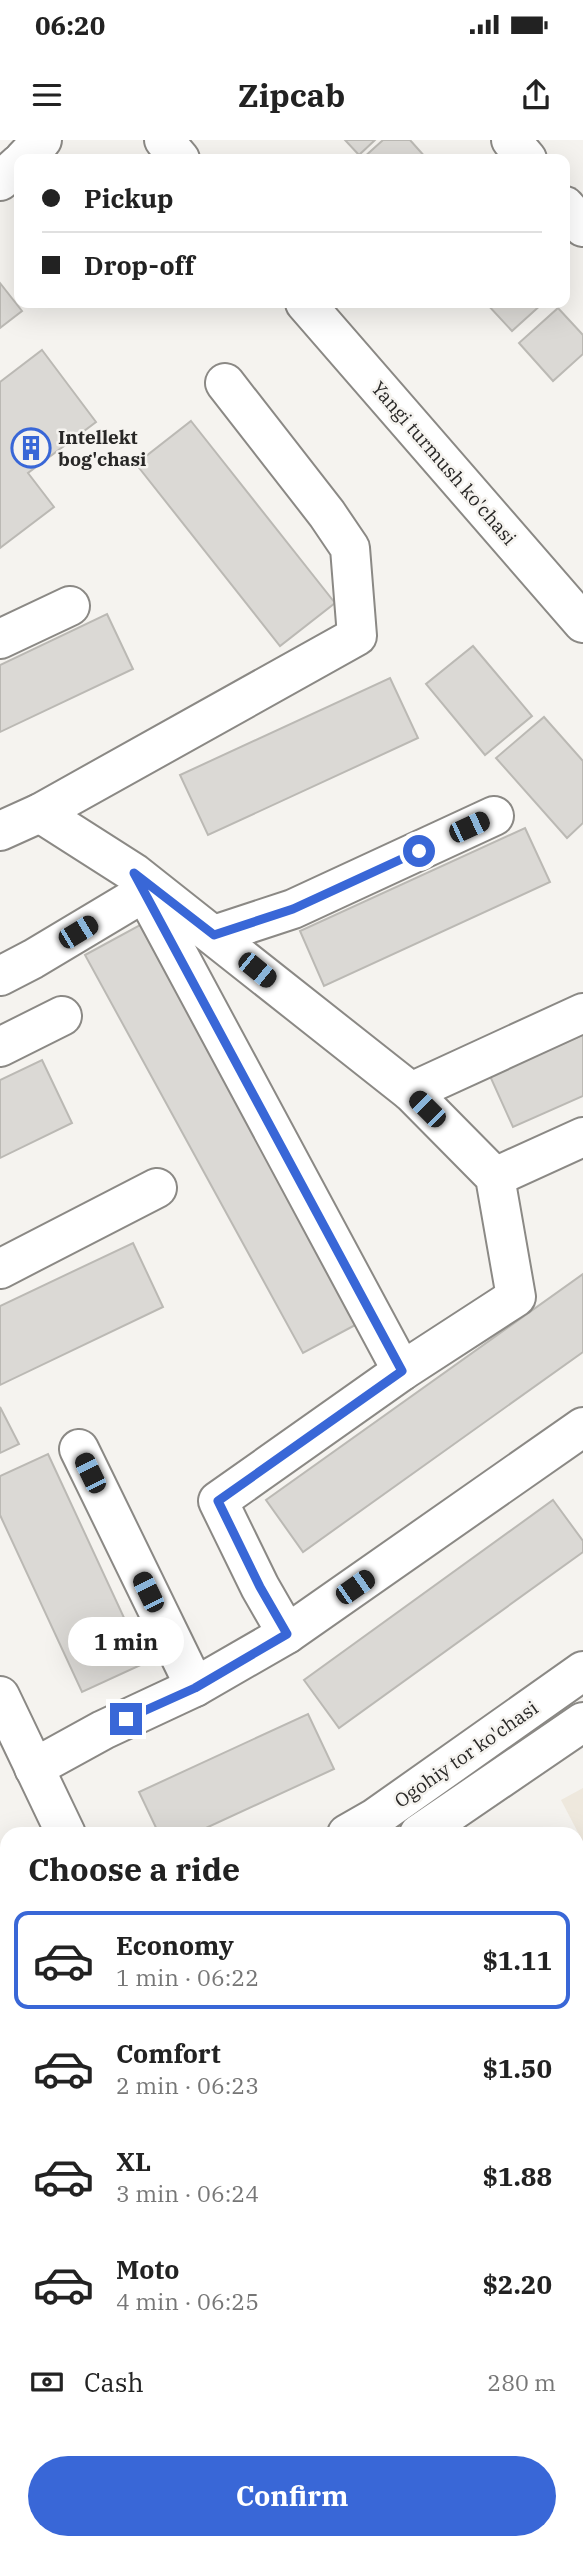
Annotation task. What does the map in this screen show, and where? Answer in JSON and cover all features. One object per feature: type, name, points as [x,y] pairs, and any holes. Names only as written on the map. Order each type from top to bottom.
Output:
[{"type":"street","points":[[29,154],[42,140]]},
{"type":"street","points":[[163,140],[176,154]]},
{"type":"street","points":[[511,140],[523,154]]},
{"type":"street","points":[[0,181],[14,168]]},
{"type":"street","points":[[570,212],[583,227]]},
{"type":"street","name":"Yangi turmush ko'chasi","points":[[309,308],[583,623]]},
{"type":"street","points":[[0,831],[40,813],[357,636],[350,548],[226,383]]},
{"type":"street","points":[[0,639],[70,606]]},
{"type":"street","points":[[40,813],[214,935],[411,1092],[495,1177],[516,1297],[402,1371],[218,1501],[260,1587],[287,1634]]},
{"type":"street","points":[[214,935],[293,909],[494,816]]},
{"type":"street","points":[[0,976],[33,959],[139,883]]},
{"type":"street","points":[[139,883],[402,1371]]},
{"type":"street","points":[[411,1092],[583,1013]]},
{"type":"street","points":[[0,1047],[62,1016]]},
{"type":"street","points":[[495,1177],[583,1137]]},
{"type":"street","points":[[0,1269],[157,1188]]},
{"type":"street","points":[[34,1768],[103,1730],[195,1688],[287,1634],[583,1427]]},
{"type":"street","points":[[79,1449],[195,1688]]},
{"type":"street","name":"Ogohiy tor ko'chasi","points":[[359,1827],[583,1671]]},
{"type":"street","points":[[0,1696],[63,1827]]},
{"type":"street","points":[[429,1827],[583,1722]]},
{"type":"shaded area","points":[[583,1788],[583,1827],[575,1827],[561,1800]]},
{"type":"building","points":[[345,140],[375,140],[360,154]]},
{"type":"building","points":[[383,140],[410,140],[423,154],[368,154]]},
{"type":"building","points":[[0,283],[14,301],[14,308],[22,311],[0,328]]},
{"type":"building","points":[[491,308],[537,308],[512,331]]},
{"type":"building","points":[[558,308],[583,335],[583,354],[553,381],[519,343]]},
{"type":"building","name":"Intellekt bog'chasi","points":[[42,350],[96,422],[28,473],[54,507],[0,548],[0,382]]},
{"type":"building","points":[[191,421],[335,603],[280,646],[136,464]]},
{"type":"building","points":[[107,614],[133,669],[0,732],[0,665]]},
{"type":"building","points":[[473,646],[532,716],[485,755],[426,684]]},
{"type":"building","points":[[390,678],[418,738],[208,835],[180,775]]},
{"type":"building","points":[[544,717],[583,761],[583,823],[567,838],[496,758]]},
{"type":"building","points":[[525,828],[550,882],[324,986],[300,931]]},
{"type":"building","points":[[140,925],[359,1323],[303,1353],[85,955]]},
{"type":"building","points":[[583,1035],[583,1096],[513,1127],[490,1076]]},
{"type":"building","points":[[42,1060],[72,1123],[0,1158],[0,1080]]},
{"type":"building","points":[[133,1243],[163,1307],[0,1385],[0,1306]]},
{"type":"building","points":[[583,1274],[583,1352],[303,1552],[266,1500]]},
{"type":"building","points":[[0,1407],[19,1444],[0,1453]]},
{"type":"building","points":[[48,1454],[145,1663],[82,1692],[0,1515],[0,1476]]},
{"type":"building","points":[[553,1500],[583,1541],[583,1552],[339,1728],[304,1680]]},
{"type":"building","points":[[308,1714],[334,1769],[208,1827],[156,1827],[139,1792]]},
{"type":"place","name":"Intellekt bog'chasi","points":[[31,448]]},
{"type":"route","points":[[126,1719],[195,1688],[287,1634],[260,1587],[218,1501],[402,1371],[134,873],[214,935],[293,909],[419,851]]}]
